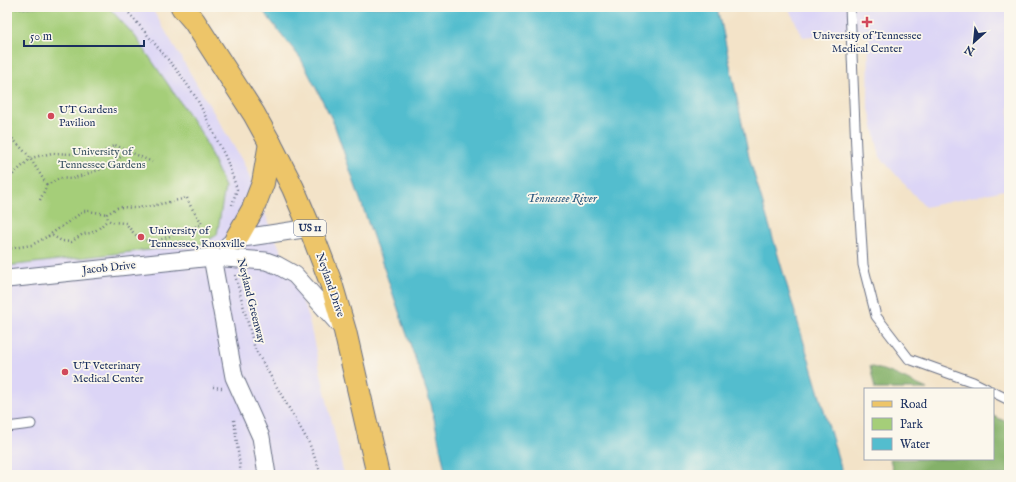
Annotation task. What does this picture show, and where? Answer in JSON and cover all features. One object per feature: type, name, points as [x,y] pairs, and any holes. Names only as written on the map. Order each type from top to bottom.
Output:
[{"type":"main road","name":"Neyland Drive","points":[[182,7],[194,21],[254,114],[293,188],[310,228],[331,283],[345,332],[378,475]]},
{"type":"main road","points":[[234,249],[253,209],[263,182],[270,143]]},
{"type":"street","points":[[267,475],[261,437],[234,377],[212,257],[234,249],[310,228]]},
{"type":"street","points":[[234,249],[266,260],[295,276],[345,332]]},
{"type":"street","name":"Jacob Drive","points":[[7,279],[212,257]]},
{"type":"lane","points":[[850,7],[855,142],[863,266],[876,316],[910,359],[973,382],[985,388]]},
{"type":"lane","points":[[994,392],[1009,400]]},
{"type":"lane","points":[[7,427],[31,424]]},
{"type":"path","points":[[8,7],[15,9],[30,9],[35,7]]},
{"type":"path","points":[[124,7],[180,74],[197,99],[226,158],[237,189],[231,211]]},
{"type":"path","points":[[7,133],[31,158],[47,184]]},
{"type":"path","points":[[7,180],[31,158],[52,153],[94,155],[115,145],[152,162]]},
{"type":"path","points":[[40,200],[47,184],[60,178],[71,179],[105,168],[129,151]]},
{"type":"path","points":[[7,248],[36,244],[44,237],[48,236],[84,211],[107,214],[117,208],[122,207],[134,208],[152,206],[187,198],[191,207],[202,223],[193,229],[184,230],[167,239],[153,241],[140,239],[126,222],[112,222],[108,220]]},
{"type":"path","points":[[107,214],[108,220]]},
{"type":"path","points":[[48,236],[53,236],[62,241],[71,242],[83,234],[98,229],[108,220]]},
{"type":"path","name":"Neyland Greenway","points":[[234,249],[237,284],[255,349],[309,443],[320,471],[320,475]]},
{"type":"path","points":[[234,416],[241,475]]},
{"type":"shaded area","name":"University of Tennessee, Knoxville","points":[[7,7],[151,7],[243,162],[307,312],[344,475],[7,475]]},
{"type":"shaded area","points":[[788,7],[1009,7],[1009,189],[925,207],[880,157],[868,104],[869,30],[803,37]]},
{"type":"green space","name":"University of Tennessee Gardens","points":[[7,7],[108,7],[135,36],[202,134],[225,187],[217,235],[202,244],[7,266]]},
{"type":"green space","points":[[870,366],[892,373],[925,388],[875,388]]},
{"type":"green space","points":[[994,416],[1009,423],[1009,475],[894,475],[890,460],[994,460]]},
{"type":"water","name":"Tennessee River","points":[[260,7],[718,7],[749,157],[843,475],[446,475],[431,404],[333,121],[301,59]]},
{"type":"place","name":"University of Tennessee Medical Center","points":[[867,22]]},
{"type":"place","name":"UT Gardens Pavilion","points":[[51,116]]},
{"type":"place","name":"University of Tennessee, Knoxville","points":[[141,237]]},
{"type":"place","name":"UT Veterinary Medical Center","points":[[65,372]]}]
